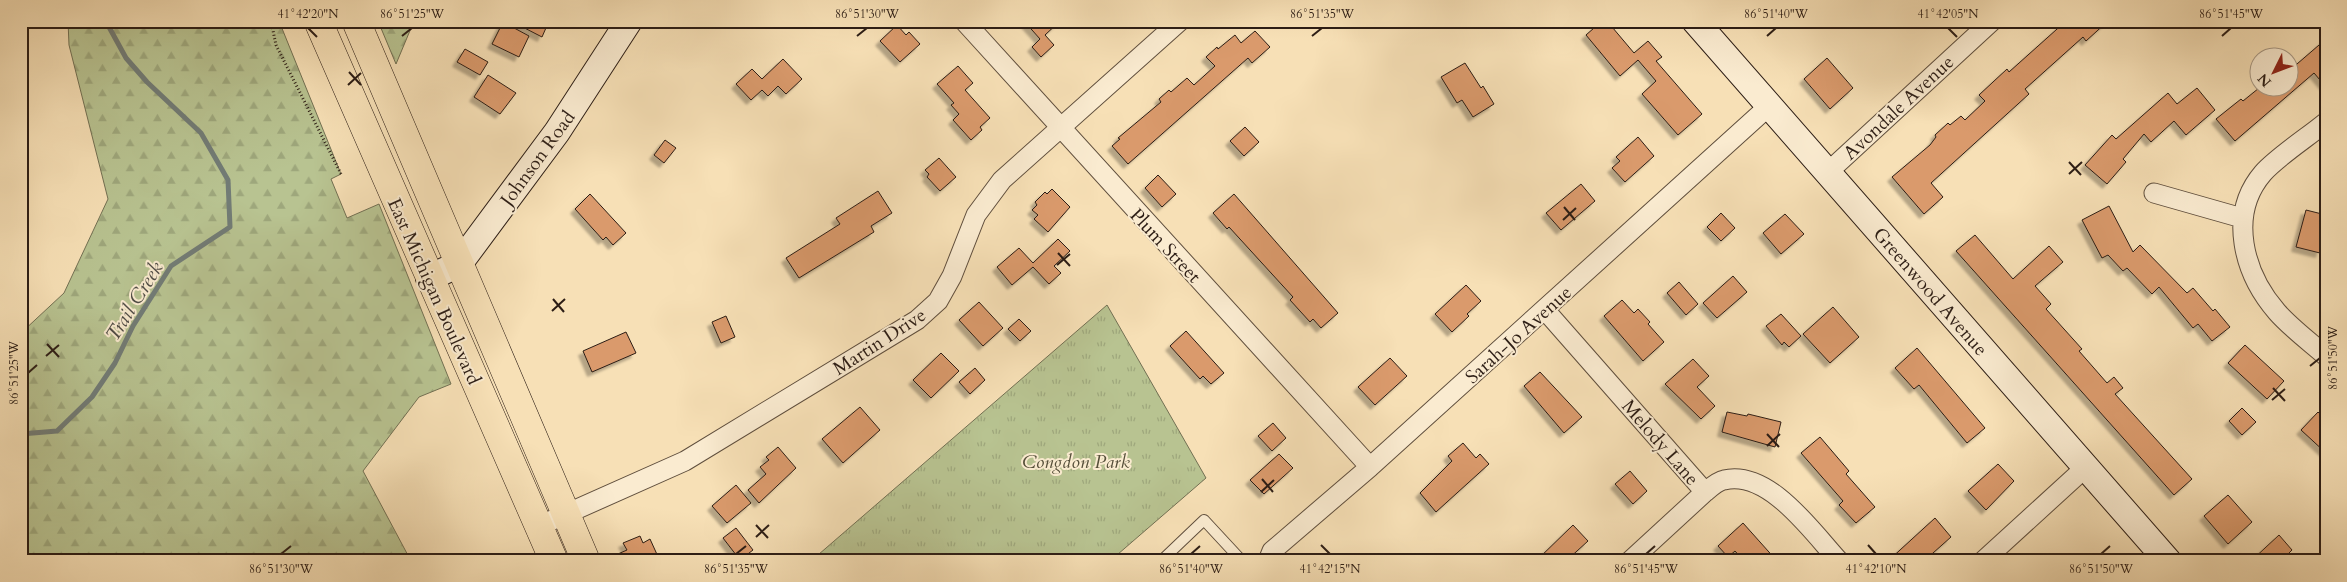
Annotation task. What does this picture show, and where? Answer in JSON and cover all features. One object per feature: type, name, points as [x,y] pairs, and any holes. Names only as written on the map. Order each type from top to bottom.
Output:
[{"type":"main road","name":"East Michigan Boulevard","points":[[318,21],[554,561]]},
{"type":"main road","name":"East Michigan Boulevard","points":[[356,21],[586,561]]},
{"type":"street","name":"Johnson Road","points":[[429,278],[459,264],[557,132],[629,21]]},
{"type":"street","name":"Plum Street","points":[[964,21],[1059,128],[1370,467]]},
{"type":"street","name":"Martin Drive","points":[[539,526],[685,461],[917,320],[938,301],[952,276],[976,214],[1002,180],[1180,21]]},
{"type":"street","name":"Greenwood Avenue","points":[[1695,21],[2168,561]]},
{"type":"street","name":"Avondale Avenue","points":[[1827,172],[1992,21]]},
{"type":"street","name":"Sarah-Jo Avenue","points":[[1268,561],[1272,552],[1545,310],[1769,106]]},
{"type":"street","points":[[2326,122],[2264,173],[2249,194],[2242,218],[2243,240],[2248,264],[2257,283],[2278,312],[2326,356]]},
{"type":"street","points":[[2154,193],[2242,218]]},
{"type":"street","name":"Melody Lane","points":[[1545,310],[1704,492],[1724,480],[1743,480],[1762,485],[1781,498],[1839,561]]},
{"type":"street","points":[[1983,561],[2086,467]]},
{"type":"street","points":[[1630,561],[1704,492]]},
{"type":"lane","points":[[1162,561],[1204,520],[1242,561]]},
{"type":"path","points":[[271,21],[280,53],[341,174]]},
{"type":"green space","points":[[68,21],[279,21],[341,174],[331,179],[347,218],[379,204],[451,384],[419,397],[363,471],[411,561],[21,561],[21,333],[64,293],[108,199],[69,45]]},
{"type":"green space","points":[[378,21],[414,21],[396,64]]},
{"type":"green space","name":"Congdon Park","points":[[1107,305],[1206,478],[1110,561],[811,561]]},
{"type":"building","points":[[511,21],[549,21],[542,37]]},
{"type":"building","points":[[1024,21],[1060,21],[1045,35],[1054,45],[1041,57],[1032,47],[1040,39]]},
{"type":"building","points":[[1602,21],[1607,21],[1634,53],[1648,41],[1662,57],[1656,61],[1702,114],[1678,135],[1642,94],[1656,81],[1638,60],[1620,76],[1586,35]]},
{"type":"building","points":[[2066,21],[2108,21],[2086,41],[2083,37],[2025,89],[2029,94],[1931,183],[1943,197],[1924,214],[1892,177],[1930,145],[1936,137],[1935,135],[1948,123],[1950,125],[1961,116],[1965,120],[1985,101],[1979,95],[2007,69],[2009,72]]},
{"type":"building","points":[[503,22],[529,36],[519,57],[492,44]]},
{"type":"building","points":[[897,25],[906,35],[909,32],[920,44],[900,62],[880,41]]},
{"type":"building","points":[[1255,31],[1270,47],[1252,63],[1248,58],[1128,164],[1112,146],[1120,139],[1118,138],[1161,102],[1159,99],[1169,90],[1171,92],[1187,78],[1194,85],[1215,66],[1206,57],[1217,47],[1218,49],[1235,35],[1241,43]]},
{"type":"building","points":[[2326,39],[2326,87],[2314,73],[2300,85],[2300,61]]},
{"type":"building","points":[[465,49],[488,62],[480,75],[457,62]]},
{"type":"building","points":[[1827,58],[1853,88],[1830,109],[1804,79]]},
{"type":"building","points":[[783,59],[802,79],[786,94],[778,86],[768,96],[762,90],[751,100],[736,84],[752,69],[762,79]]},
{"type":"building","points":[[1465,63],[1494,104],[1473,117],[1462,100],[1457,103],[1441,77]]},
{"type":"building","points":[[958,66],[973,83],[965,90],[990,118],[980,127],[982,130],[971,140],[953,120],[959,114],[951,105],[954,103],[937,84]]},
{"type":"building","points":[[488,75],[516,93],[500,114],[474,97]]},
{"type":"building","points":[[2197,88],[2215,110],[2186,135],[2174,121],[2151,142],[2144,134],[2123,159],[2126,162],[2107,184],[2085,165],[2112,135],[2116,139],[2168,93],[2177,104]]},
{"type":"building","points":[[2250,95],[2250,98],[2285,98],[2235,141],[2216,119],[2241,99],[2243,101]]},
{"type":"building","points":[[1245,127],[1259,142],[1244,156],[1230,141]]},
{"type":"building","points":[[1638,137],[1654,156],[1625,182],[1612,168],[1620,161],[1616,157]]},
{"type":"building","points":[[665,140],[676,148],[664,163],[654,155]]},
{"type":"building","points":[[939,158],[956,177],[940,191],[927,177],[929,174],[925,170]]},
{"type":"building","points":[[1158,175],[1176,194],[1162,207],[1145,188]]},
{"type":"building","points":[[1581,184],[1595,201],[1561,230],[1546,213]]},
{"type":"building","points":[[1052,189],[1070,207],[1048,232],[1034,219],[1038,215],[1032,210],[1037,205],[1035,202],[1045,192],[1047,194]]},
{"type":"building","points":[[878,191],[892,213],[871,226],[874,232],[799,278],[786,258],[840,224],[836,218]]},
{"type":"building","points":[[590,194],[626,233],[613,245],[606,237],[603,240],[575,209]]},
{"type":"building","points":[[1234,194],[1338,313],[1321,328],[1313,319],[1310,322],[1290,300],[1293,297],[1229,227],[1227,229],[1213,213]]},
{"type":"building","points":[[2109,206],[2133,252],[2140,245],[2187,293],[2193,288],[2213,311],[2215,309],[2230,327],[2212,341],[2198,324],[2193,328],[2159,287],[2152,294],[2127,268],[2123,271],[2108,255],[2102,258],[2082,220]]},
{"type":"building","points":[[2306,210],[2326,215],[2326,232],[2320,253],[2296,247]]},
{"type":"building","points":[[1721,213],[1735,228],[1721,241],[1707,227]]},
{"type":"building","points":[[1785,214],[1804,234],[1781,254],[1763,233]]},
{"type":"building","points":[[1975,235],[2013,279],[2049,246],[2063,262],[2035,286],[2051,304],[2046,309],[2082,349],[2079,351],[2107,383],[2114,377],[2123,388],[2115,394],[2192,479],[2174,495],[1956,251]]},
{"type":"building","points":[[1058,239],[1070,251],[1054,266],[1061,273],[1049,284],[1033,267],[1012,285],[997,267],[1019,248],[1033,263]]},
{"type":"building","points":[[1733,276],[1747,292],[1717,318],[1703,303]]},
{"type":"building","points":[[1679,282],[1698,304],[1686,315],[1667,293]]},
{"type":"building","points":[[1466,285],[1481,301],[1452,332],[1435,314]]},
{"type":"building","points":[[1622,300],[1634,313],[1638,309],[1664,342],[1643,361],[1604,316]]},
{"type":"building","points":[[979,302],[1003,328],[983,346],[959,320]]},
{"type":"building","points":[[1833,307],[1859,337],[1830,363],[1803,334]]},
{"type":"building","points":[[1781,314],[1801,336],[1789,347],[1784,342],[1782,345],[1766,326]]},
{"type":"building","points":[[726,316],[735,337],[721,343],[712,322]]},
{"type":"building","points":[[1019,319],[1031,331],[1020,341],[1008,329]]},
{"type":"building","points":[[1186,331],[1224,373],[1211,384],[1203,376],[1200,379],[1170,346]]},
{"type":"building","points":[[626,332],[636,353],[592,372],[583,351]]},
{"type":"building","points":[[2245,345],[2284,381],[2267,399],[2228,363]]},
{"type":"building","points":[[1917,348],[1985,428],[1967,443],[1919,385],[1914,389],[1895,368]]},
{"type":"building","points":[[941,353],[959,371],[931,398],[913,380]]},
{"type":"building","points":[[1390,358],[1407,376],[1375,405],[1358,387]]},
{"type":"building","points":[[1693,359],[1709,376],[1697,387],[1715,406],[1701,419],[1665,384]]},
{"type":"building","points":[[975,368],[985,380],[970,394],[959,382]]},
{"type":"building","points":[[1540,372],[1582,417],[1564,433],[1524,386]]},
{"type":"building","points":[[860,407],[880,430],[843,463],[822,439]]},
{"type":"building","points":[[2242,408],[2256,422],[2242,435],[2229,421]]},
{"type":"building","points":[[1727,412],[1747,416],[1748,414],[1781,422],[1775,447],[1722,432]]},
{"type":"building","points":[[2318,412],[2326,420],[2326,453],[2301,430]]},
{"type":"building","points":[[1273,423],[1286,438],[1272,451],[1258,436]]},
{"type":"building","points":[[1820,437],[1849,471],[1846,474],[1875,507],[1856,523],[1839,505],[1843,501],[1801,453]]},
{"type":"building","points":[[1463,443],[1476,458],[1480,454],[1489,464],[1436,512],[1420,493],[1452,461],[1448,456]]},
{"type":"building","points":[[778,447],[796,468],[759,503],[748,490],[766,474],[760,467],[769,460],[766,457]]},
{"type":"building","points":[[1279,454],[1293,468],[1264,494],[1250,480]]},
{"type":"building","points":[[1998,464],[2014,481],[1986,510],[1968,491]]},
{"type":"building","points":[[1630,471],[1647,491],[1633,504],[1615,484]]},
{"type":"building","points":[[736,485],[751,503],[727,523],[712,506]]},
{"type":"building","points":[[2228,495],[2252,522],[2228,544],[2204,516]]},
{"type":"building","points":[[1935,518],[1951,537],[1924,561],[1888,561]]},
{"type":"building","points":[[1743,523],[1777,561],[1744,561],[1735,551],[1728,557],[1718,546]]},
{"type":"building","points":[[1573,525],[1588,541],[1566,561],[1536,561]]},
{"type":"building","points":[[736,528],[753,550],[740,560],[723,538]]},
{"type":"building","points":[[2279,535],[2292,550],[2281,561],[2251,561]]},
{"type":"building","points":[[640,536],[643,543],[650,539],[660,561],[602,561],[627,550],[623,543]]},
{"type":"waterway","name":"Trail Creek","points":[[21,434],[57,431],[92,397],[115,363],[133,326],[171,266],[230,227],[228,180],[201,133],[147,82],[126,58],[109,27],[111,21]]}]
